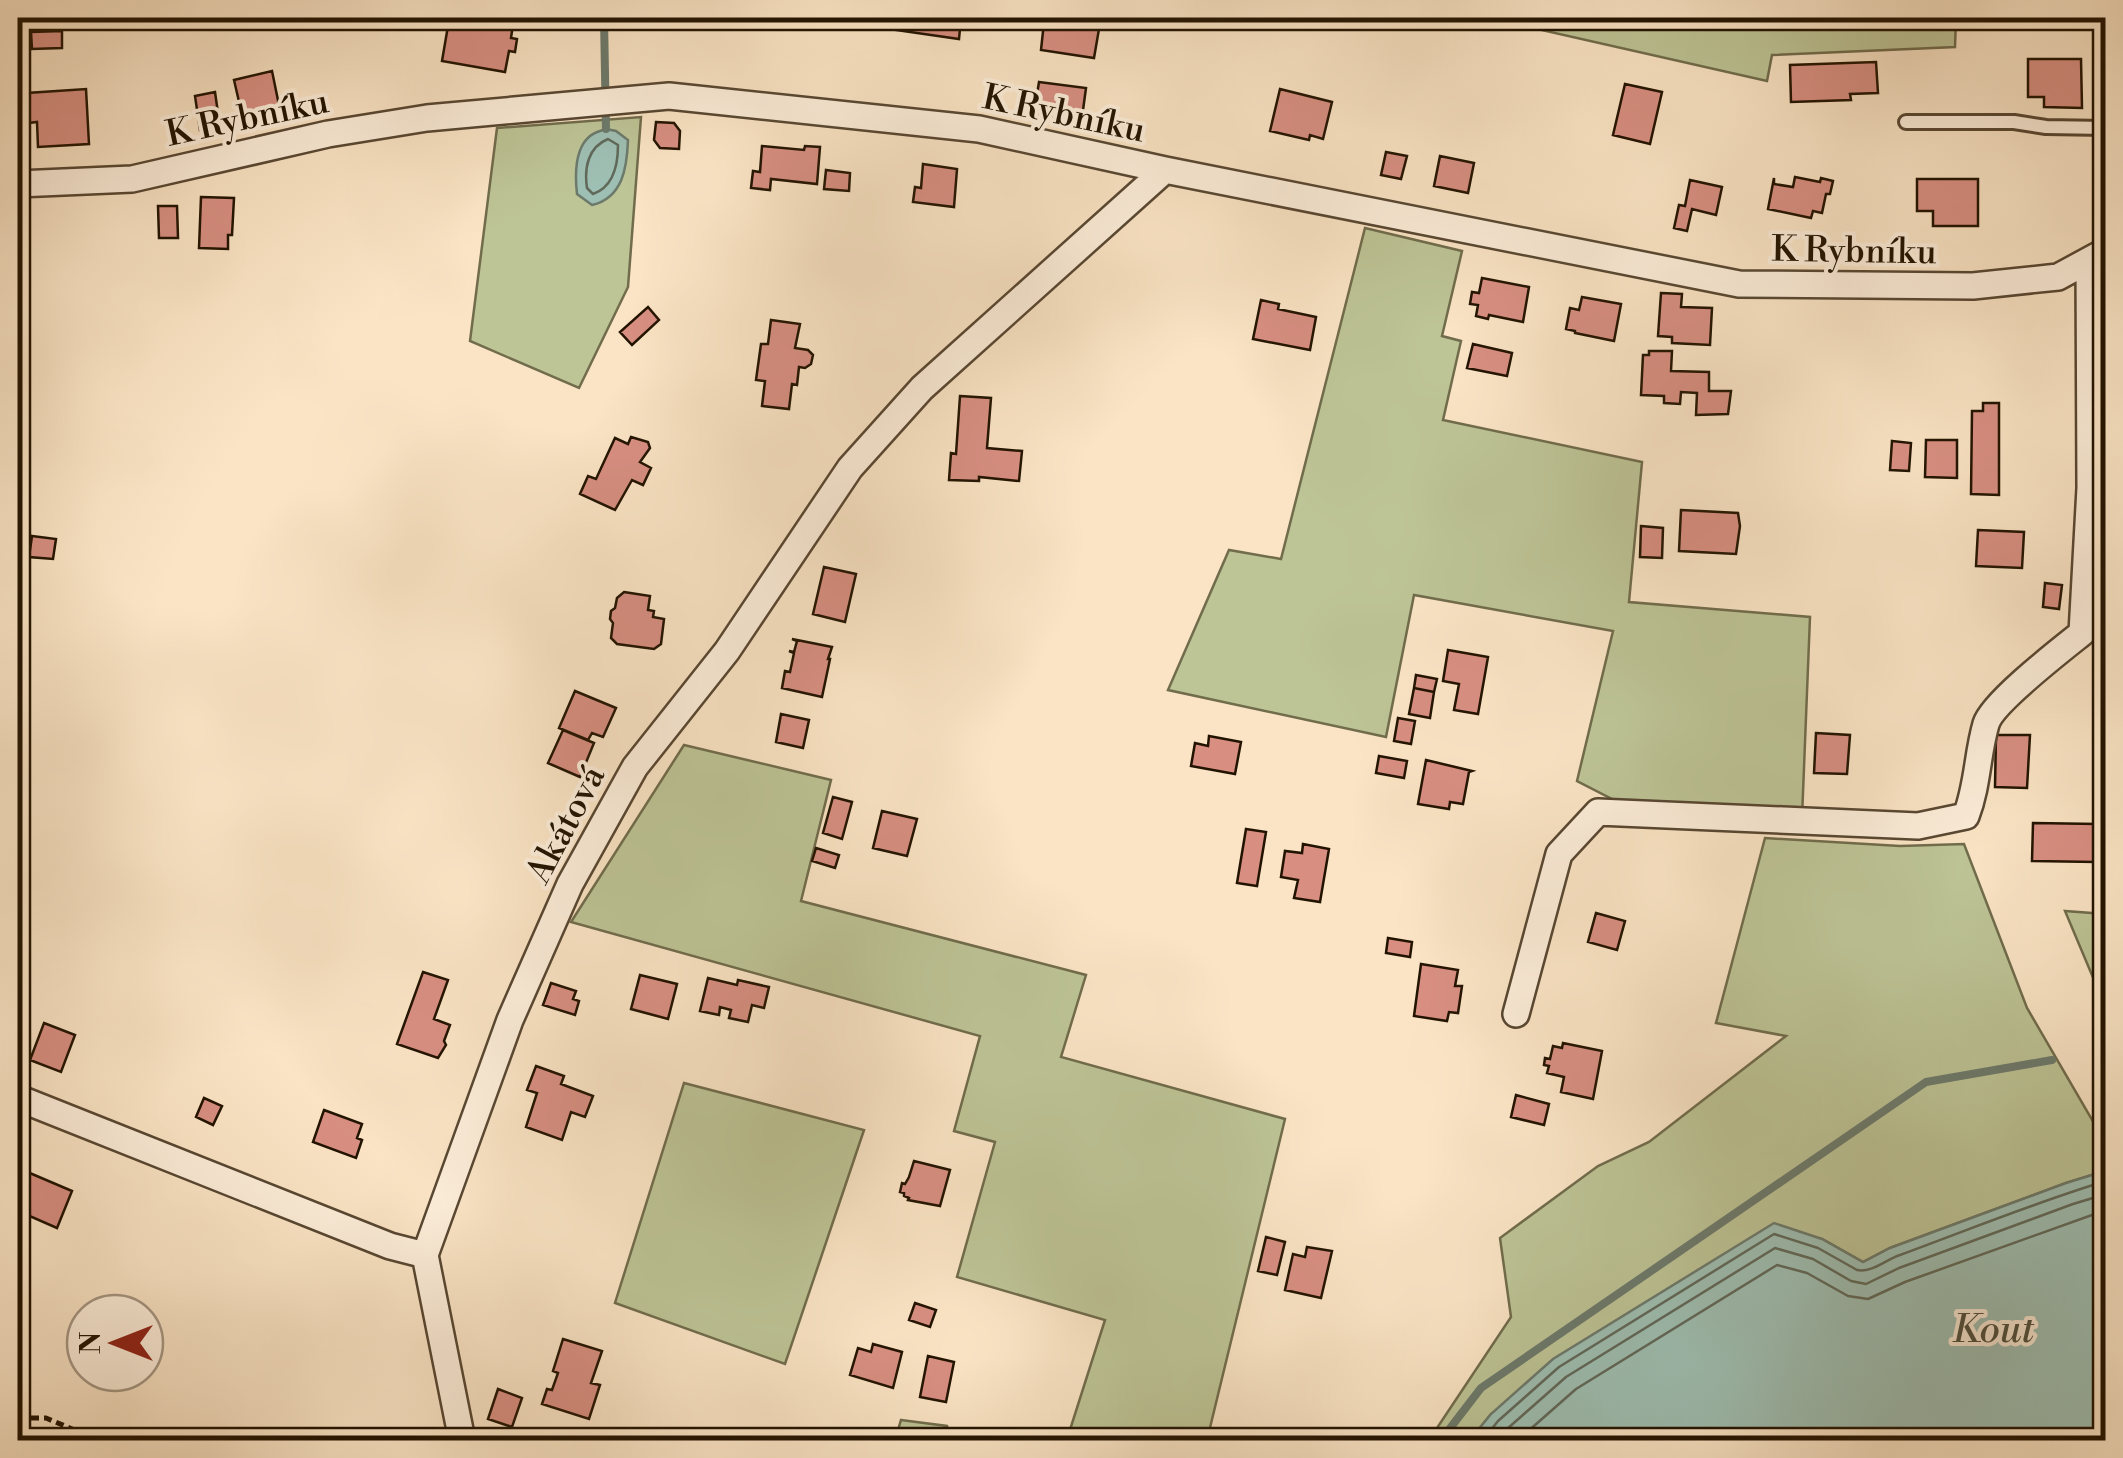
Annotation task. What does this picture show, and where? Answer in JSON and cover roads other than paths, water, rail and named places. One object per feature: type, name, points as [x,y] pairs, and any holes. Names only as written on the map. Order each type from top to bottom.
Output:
[{"type":"street","name":"K Rybníku","points":[[18,184],[132,178],[328,134],[427,118],[669,96],[978,130],[1739,284],[1973,286],[2058,277],[2097,256]]},
{"type":"street","name":"Akátová","points":[[425,1255],[510,1020],[570,884],[635,767],[727,651],[850,468],[922,388],[1165,170]]},
{"type":"street","name":"K Rybníku","points":[[1516,1014],[1559,854],[1598,812],[1918,826],[1966,816],[1974,796],[1987,720],[2026,679],[2082,633],[2097,256]]},
{"type":"street","points":[[18,1098],[390,1246],[425,1255],[462,1440]]},
{"type":"lane","points":[[1906,122],[2014,122],[2106,128]]},
{"type":"water","points":[[606,129],[628,140],[626,161],[611,196],[592,205],[577,194],[577,163],[585,141]]},
{"type":"water","name":"Kout","points":[[2105,1171],[2105,1440],[1470,1440],[1491,1414],[1553,1359],[1774,1223],[1822,1239],[1863,1262],[1890,1248]]},
{"type":"waterway","points":[[604,18],[606,129]]},
{"type":"waterway","points":[[1441,1440],[1481,1388],[1926,1082],[2052,1060]]}]
